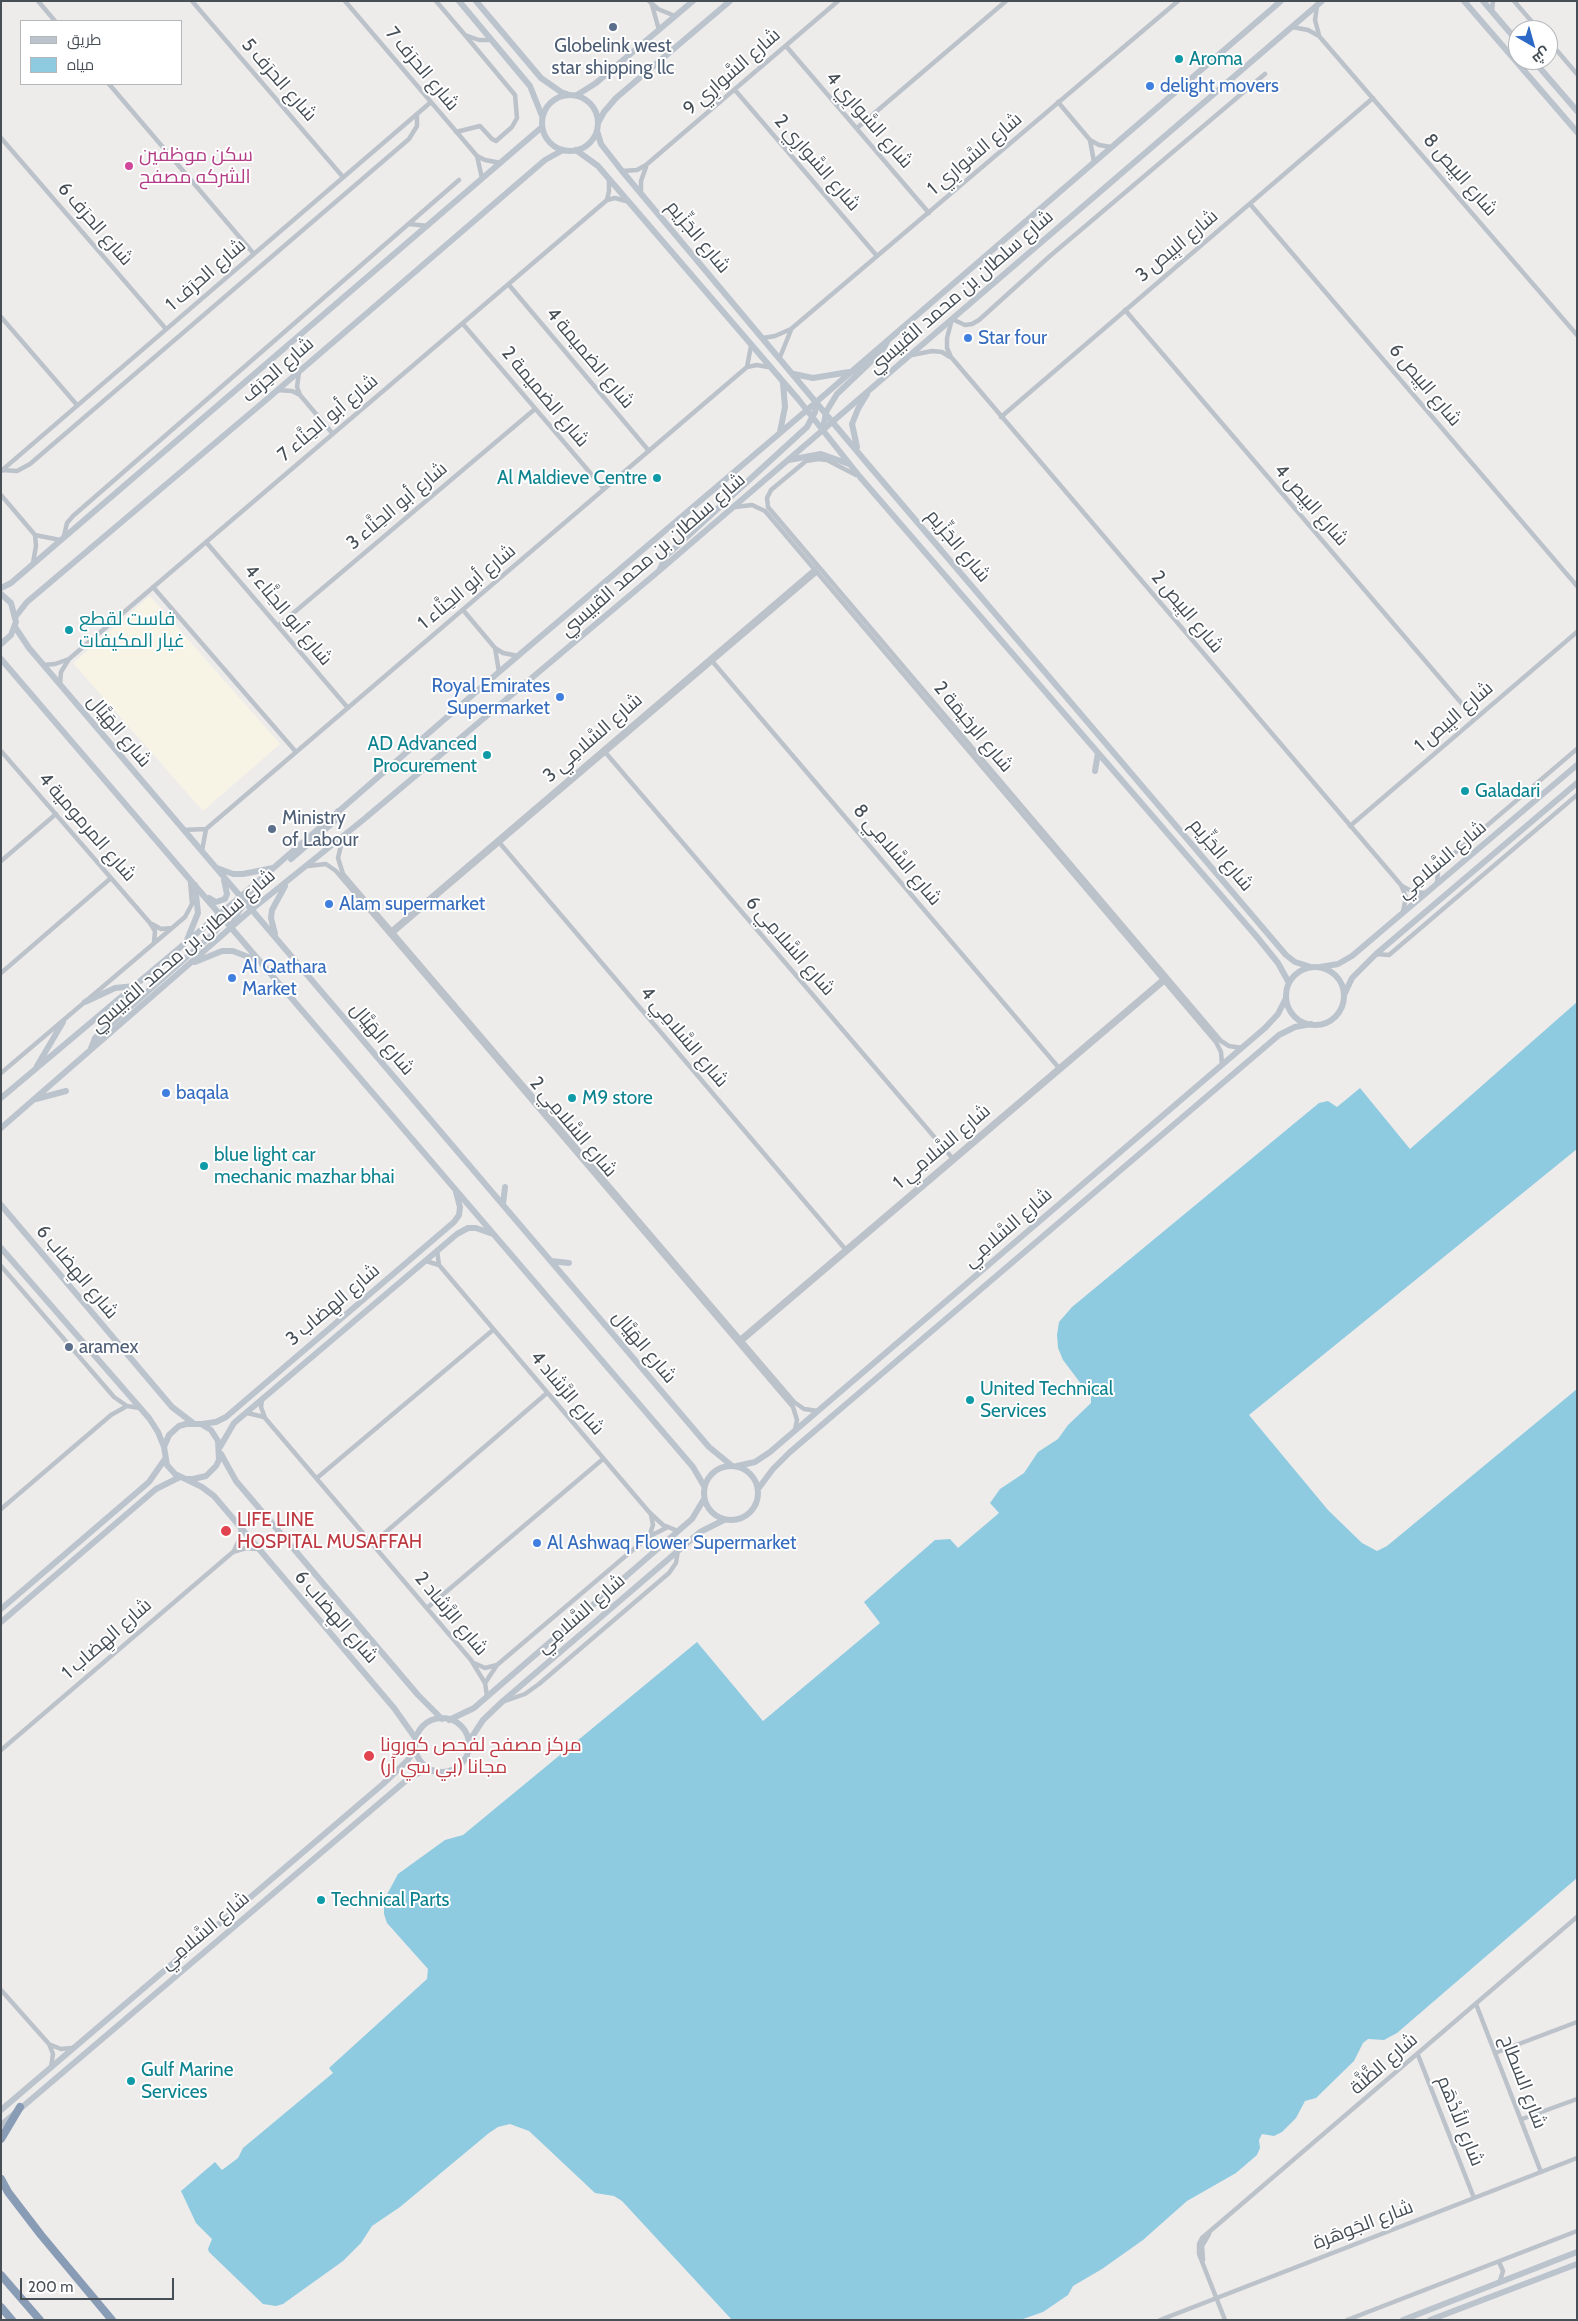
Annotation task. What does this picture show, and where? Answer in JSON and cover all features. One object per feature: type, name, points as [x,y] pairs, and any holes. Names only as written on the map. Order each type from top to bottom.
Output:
[{"type":"highway","points":[[1,2139],[20,2108]]},
{"type":"highway","points":[[1,2179],[8,2192],[112,2320]]},
{"type":"highway","points":[[1,2275],[40,2320]]},
{"type":"highway","points":[[1,2307],[12,2320]]},
{"type":"street","points":[[38,1],[54,20]]},
{"type":"street","name":"شارع الحرَف 5","points":[[192,1],[343,177]]},
{"type":"street","name":"شارع الحرَف 7","points":[[345,1],[477,156],[482,180]]},
{"type":"street","points":[[436,1],[515,95],[516,122],[496,141],[480,126],[456,132]]},
{"type":"street","points":[[459,1],[530,86],[542,116],[542,127],[549,142],[563,150],[576,150],[589,143],[597,131],[598,123],[604,112],[616,98],[730,1]]},
{"type":"street","points":[[476,1],[542,78],[561,92],[574,95],[592,105],[598,123]]},
{"type":"street","points":[[542,116],[553,100],[574,95],[596,84],[693,1]]},
{"type":"street","name":"شارع السَّوارِي 9","points":[[622,171],[637,170],[646,165],[838,1]]},
{"type":"street","points":[[856,128],[1006,1]]},
{"type":"street","name":"شارع السَّوارِي 1","points":[[763,338],[775,336],[791,329],[1178,1]]},
{"type":"street","name":"شارع سلطان بن محمد القبيسي","points":[[1,1098],[274,868],[499,672],[807,410],[1281,1]]},
{"type":"street","points":[[1464,1],[1577,132]]},
{"type":"street","points":[[1483,1],[1508,30]]},
{"type":"street","points":[[1492,12],[1493,1]]},
{"type":"street","points":[[1514,1],[1530,20]]},
{"type":"street","points":[[650,3],[659,30]]},
{"type":"street","points":[[650,3],[675,16]]},
{"type":"street","points":[[1319,3],[1315,20],[1319,36]]},
{"type":"street","name":"شارع سلطان بن محمد القبيسي","points":[[1,1128],[251,910],[344,836],[734,507],[786,460],[834,421],[1319,3]]},
{"type":"street","points":[[1292,28],[1308,30],[1319,36]]},
{"type":"street","points":[[465,35],[492,40]]},
{"type":"street","name":"شارع البِيص 8","points":[[1319,36],[1577,335]]},
{"type":"street","points":[[476,48],[484,40]]},
{"type":"street","name":"شارع السَّوارِي 4","points":[[786,46],[929,213]]},
{"type":"street","points":[[1558,52],[1577,74]]},
{"type":"street","points":[[1542,70],[1577,111]]},
{"type":"street","points":[[951,357],[946,343],[952,319],[965,325],[979,320],[1050,256],[1265,74]]},
{"type":"street","points":[[110,85],[254,254]]},
{"type":"street","name":"شارع السَّوارِي 2","points":[[735,90],[877,256]]},
{"type":"street","name":"شارع البِيص 3","points":[[1001,416],[1373,98]]},
{"type":"street","name":"شارع الحرَف 1","points":[[1,470],[431,102]]},
{"type":"street","points":[[1058,102],[1090,140],[1098,145],[1111,147]]},
{"type":"street","points":[[1,470],[12,472],[22,470],[38,458],[409,139],[416,130],[417,114]]},
{"type":"street","name":"شارع الحِرَف","points":[[1,588],[11,583],[542,127]]},
{"type":"street","name":"شارع الجَزِّيم","points":[[597,131],[601,144],[622,171],[1286,955],[1295,962],[1311,967]]},
{"type":"street","name":"شارع الحرَف 6","points":[[1,138],[166,329]]},
{"type":"street","points":[[1090,140],[1094,162]]},
{"type":"street","name":"شارع الحِرَف","points":[[16,616],[27,602],[299,372],[545,160],[563,150]]},
{"type":"street","name":"شارع الجَزِّيم","points":[[576,150],[598,166],[768,367],[807,410],[860,477],[1262,943],[1278,963],[1288,983]]},
{"type":"street","points":[[477,156],[485,160],[502,163]]},
{"type":"street","points":[[641,192],[641,181],[646,165]]},
{"type":"street","points":[[608,178],[609,191],[607,200],[619,198],[627,201]]},
{"type":"street","points":[[35,535],[62,538],[67,523],[73,516],[459,180]]},
{"type":"street","name":"شارع أبو الحِنَّاء 7","points":[[60,684],[61,672],[69,659],[607,200]]},
{"type":"street","name":"شارع البِيص 6","points":[[1250,204],[1577,586]]},
{"type":"street","points":[[409,224],[429,226]]},
{"type":"street","name":"شارع الضميمة 4","points":[[509,285],[650,450]]},
{"type":"street","name":"شارع البِيص 4","points":[[1125,310],[1475,719]]},
{"type":"street","points":[[1,317],[77,405]]},
{"type":"street","name":"شارع الضميمة 2","points":[[463,324],[604,489]]},
{"type":"street","name":"شارع السَّوارِي 1","points":[[780,357],[791,329]]},
{"type":"street","points":[[823,430],[826,412],[837,394],[882,351],[889,338]]},
{"type":"street","points":[[751,346],[747,367],[757,365],[768,367]]},
{"type":"street","points":[[909,356],[932,351],[942,352],[951,357]]},
{"type":"street","name":"شارع البِيص 2","points":[[951,357],[1401,885]]},
{"type":"street","name":"شارع أبو الحِنَّاء 1","points":[[206,829],[747,367]]},
{"type":"street","points":[[299,372],[297,387],[300,395],[333,434]]},
{"type":"street","points":[[794,374],[821,378],[850,372]]},
{"type":"street","points":[[780,432],[785,402],[782,382]]},
{"type":"street","points":[[858,451],[852,424],[858,409],[872,388]]},
{"type":"street","points":[[277,390],[292,391],[300,395]]},
{"type":"street","points":[[660,570],[666,556],[794,440],[813,418],[816,401]]},
{"type":"street","name":"شارع أبو الحِنَّاء 3","points":[[278,626],[535,409]]},
{"type":"street","points":[[786,460],[804,455],[821,454],[851,465]]},
{"type":"street","name":"شارع الرخيمَة 2","points":[[860,477],[831,461],[823,459],[810,460],[799,466],[771,490],[767,502],[769,510],[817,570],[1165,979],[1218,1045],[1221,1052],[1222,1065]]},
{"type":"street","points":[[1,495],[35,535],[36,552],[33,563]]},
{"type":"street","name":"شارع الرخيمَة 2","points":[[734,507],[752,505],[762,509],[840,597],[845,600],[1029,820]]},
{"type":"street","name":"شارع أبو الحِنَّاء 4","points":[[206,542],[348,708]]},
{"type":"street","name":"شارع السَّلامِي 3","points":[[392,933],[817,570]]},
{"type":"street","points":[[153,587],[296,752]]},
{"type":"street","points":[[1,594],[11,603],[16,616],[15,627],[11,635],[1,644]]},
{"type":"street","points":[[463,610],[494,648],[503,653],[518,656]]},
{"type":"street","name":"شارع الهَيَّال","points":[[15,627],[23,641],[223,878],[709,1447],[734,1466]]},
{"type":"street","name":"شارع البِيص 1","points":[[1350,826],[1577,632]]},
{"type":"street","points":[[494,648],[499,672]]},
{"type":"street","points":[[1,659],[190,877],[693,1467],[704,1486],[704,1499],[711,1512],[724,1520],[739,1520],[750,1513],[757,1501],[758,1489],[753,1476],[748,1471],[734,1466],[717,1469],[704,1486]]},
{"type":"street","name":"شارع أبو الحِنَّاء 7","points":[[43,665],[55,664],[69,659]]},
{"type":"street","name":"شارع السَّلامِي 8","points":[[711,660],[1059,1069]]},
{"type":"street","points":[[1437,884],[1438,871],[1443,864],[1577,749]]},
{"type":"street","name":"شارع المرمومية 4","points":[[1,751],[150,923]]},
{"type":"street","name":"شارع السَّلامِي 6","points":[[604,751],[953,1160]]},
{"type":"street","points":[[1095,770],[1098,753]]},
{"type":"street","name":"شارع السَّلامِي","points":[[1320,967],[1348,960],[1577,765]]},
{"type":"street","name":"شارع السَّلامِي","points":[[1344,995],[1352,978],[1376,954],[1577,782]]},
{"type":"street","points":[[1376,954],[1389,955],[1577,795]]},
{"type":"street","points":[[232,927],[245,903],[260,885],[337,820],[338,811]]},
{"type":"street","points":[[1,861],[56,814]]},
{"type":"street","points":[[183,830],[206,829],[202,852]]},
{"type":"street","name":"شارع السَّلامِي 2","points":[[344,836],[338,854],[341,870],[392,933],[710,1311],[718,1317],[796,1404],[807,1410],[818,1411]]},
{"type":"street","name":"شارع السَّلامِي 4","points":[[498,842],[846,1251]]},
{"type":"street","points":[[210,862],[219,869],[233,874],[274,868]]},
{"type":"street","points":[[307,866],[322,864],[331,867],[392,933]]},
{"type":"street","points":[[1,1074],[186,917],[192,899],[190,877]]},
{"type":"street","points":[[1,973],[111,878]]},
{"type":"street","points":[[204,895],[213,901],[223,901],[227,894],[223,878]]},
{"type":"street","points":[[276,938],[271,918],[272,910],[289,880]]},
{"type":"street","points":[[186,943],[198,913],[195,884]]},
{"type":"street","points":[[1401,885],[1413,892],[1426,893]]},
{"type":"street","points":[[1401,885],[1406,897],[1403,913]]},
{"type":"street","points":[[90,1050],[95,1038],[214,933],[240,897]]},
{"type":"street","points":[[150,923],[161,929],[173,928]]},
{"type":"street","points":[[150,923],[155,931],[154,944]]},
{"type":"street","name":"شارع السَّلامِي 2","points":[[392,933],[740,1341],[793,1407],[797,1420],[794,1430]]},
{"type":"street","points":[[187,965],[222,951],[233,951],[263,964]]},
{"type":"street","points":[[1311,967],[1320,967],[1330,970],[1337,977],[1344,995],[1340,1011],[1332,1019],[1322,1024],[1311,1024],[1294,1016],[1286,998],[1288,983],[1298,972],[1311,967]]},
{"type":"street","points":[[1165,979],[1224,1043],[1242,1048]]},
{"type":"street","name":"شارع السَّلامِي 1","points":[[740,1341],[1165,979]]},
{"type":"street","points":[[85,1002],[115,988],[136,986]]},
{"type":"street","name":"شارع السَّلامِي","points":[[734,1466],[760,1459],[818,1411],[1242,1048],[1274,1019],[1286,998]]},
{"type":"street","points":[[34,1071],[63,1022]]},
{"type":"street","name":"شارع السَّلامِي","points":[[758,1489],[773,1469],[790,1452],[1280,1035],[1295,1027],[1311,1024]]},
{"type":"street","points":[[34,1099],[66,1091]]},
{"type":"street","name":"شارع الهِضاب 3","points":[[201,1424],[216,1422],[226,1417],[442,1232],[459,1215],[460,1202],[455,1188]]},
{"type":"street","points":[[503,1204],[505,1188]]},
{"type":"street","name":"شارع الهِضاب 6","points":[[2,1206],[172,1407],[192,1423]]},
{"type":"street","name":"شارع الهِضاب 3","points":[[220,1450],[232,1426],[246,1413],[449,1240],[468,1228],[476,1228],[494,1234]]},
{"type":"street","points":[[442,1232],[450,1232],[449,1240]]},
{"type":"street","points":[[1,1248],[156,1427],[170,1470],[183,1478]]},
{"type":"street","points":[[424,1261],[439,1266],[437,1250]]},
{"type":"street","points":[[551,1261],[569,1263]]},
{"type":"street","points":[[1,1266],[114,1397],[127,1406],[140,1408]]},
{"type":"street","name":"شارع الرَّشاد 4","points":[[439,1266],[649,1512],[668,1527],[678,1531]]},
{"type":"street","points":[[316,1478],[493,1330]]},
{"type":"street","points":[[372,1544],[547,1393]]},
{"type":"street","points":[[110,1415],[115,1407],[114,1397]]},
{"type":"street","points":[[262,1400],[261,1407],[265,1418]]},
{"type":"street","points":[[1,1508],[110,1415],[127,1406]]},
{"type":"street","points":[[246,1413],[258,1414],[265,1418]]},
{"type":"street","name":"شارع الرَّشاد 2","points":[[265,1418],[471,1660],[485,1683],[487,1696]]},
{"type":"street","points":[[1,1622],[156,1490],[183,1478],[199,1478],[211,1471],[219,1460],[220,1450],[211,1430],[201,1424],[192,1423],[174,1430],[166,1440],[164,1447]]},
{"type":"street","name":"شارع الهِضاب 6","points":[[220,1450],[236,1481],[418,1695],[446,1719]]},
{"type":"street","points":[[1,1609],[149,1482],[165,1459]]},
{"type":"street","points":[[427,1608],[603,1459]]},
{"type":"street","name":"شارع الهِضاب 6","points":[[183,1478],[214,1496],[394,1708],[416,1739]]},
{"type":"street","name":"شارع السَّلامِي","points":[[446,1719],[467,1712],[487,1696],[692,1520],[704,1499]]},
{"type":"street","points":[[648,1537],[653,1525],[649,1512]]},
{"type":"street","name":"شارع السَّلامِي","points":[[468,1743],[483,1720],[503,1701],[679,1549],[700,1532],[724,1520]]},
{"type":"street","points":[[233,1552],[240,1540],[240,1526]]},
{"type":"street","points":[[485,1683],[497,1665],[648,1537],[668,1527]]},
{"type":"street","points":[[233,1552],[246,1548],[260,1550]]},
{"type":"street","points":[[503,1701],[525,1694],[539,1684],[669,1573],[676,1563],[679,1549]]},
{"type":"street","name":"شارع الهِضاب 1","points":[[1,1750],[233,1552]]},
{"type":"street","points":[[471,1660],[485,1668],[497,1665]]},
{"type":"street","points":[[446,1719],[462,1728],[468,1743],[466,1757],[456,1768],[442,1772],[434,1771],[422,1763],[415,1750],[416,1739],[418,1732],[429,1722],[446,1719]]},
{"type":"street","name":"شارع السَّلامِي","points":[[1,2110],[383,1784],[407,1761],[415,1750]]},
{"type":"street","name":"شارع السَّلامِي","points":[[1,2125],[409,1778],[421,1772],[434,1771]]},
{"type":"street","name":"شارع الظَّنَّة","points":[[1225,2320],[1203,2262],[1202,2246],[1209,2233],[1577,1917]]},
{"type":"street","points":[[1,1990],[49,2044],[53,2059],[50,2069]]},
{"type":"street","name":"شارع السطاح","points":[[1476,2004],[1541,2172]]},
{"type":"street","points":[[1495,2053],[1577,2022]]},
{"type":"street","points":[[49,2044],[68,2049],[80,2044]]},
{"type":"street","name":"شارع الأَدْهَم","points":[[1418,2055],[1474,2198]]},
{"type":"street","points":[[1522,2120],[1577,2098]]},
{"type":"street","name":"شارع الجَوهَرة","points":[[1160,2320],[1577,2158]]},
{"type":"street","points":[[1347,2320],[1577,2231]]},
{"type":"street","points":[[1403,2320],[1577,2252]]},
{"type":"street","points":[[1499,2262],[1503,2271],[1514,2277]]},
{"type":"street","points":[[1430,2320],[1577,2264]]},
{"type":"street","points":[[1499,2282],[1503,2271]]},
{"type":"shaded area","points":[[150,596],[280,744],[203,811],[73,663]]},
{"type":"water","points":[[1577,1002],[1577,1149],[1249,1415],[1328,1510],[1362,1543],[1377,1551],[1387,1546],[1577,1389],[1577,1878],[1397,2033],[1384,2040],[1368,2039],[1363,2043],[1354,2061],[1316,2098],[1305,2101],[1296,2118],[1282,2132],[1274,2136],[1262,2134],[1259,2140],[1260,2148],[1257,2155],[1236,2173],[1187,2201],[1143,2240],[1102,2269],[1073,2286],[1068,2295],[1043,2312],[1020,2320],[732,2320],[622,2201],[614,2196],[595,2193],[529,2131],[510,2124],[498,2127],[489,2133],[400,2207],[372,2226],[361,2243],[343,2261],[283,2304],[276,2306],[263,2304],[209,2252],[208,2249],[212,2239],[196,2223],[181,2191],[215,2162],[222,2170],[238,2158],[243,2148],[333,2073],[329,2068],[427,1979],[428,1969],[387,1923],[384,1914],[384,1900],[398,1874],[445,1840],[463,1835],[697,1642],[763,1721],[880,1623],[864,1602],[935,1540],[950,1539],[958,1548],[999,1513],[990,1503],[1000,1489],[1024,1473],[1038,1452],[1058,1439],[1068,1425],[1091,1403],[1091,1397],[1063,1360],[1058,1348],[1059,1322],[1072,1307],[1319,1103],[1328,1101],[1337,1107],[1360,1088],[1410,1149]]},
{"type":"place","name":"Globelink west star shipping llc","points":[[613,27]]},
{"type":"place","name":"Aroma","points":[[1179,59]]},
{"type":"place","name":"delight movers","points":[[1150,86]]},
{"type":"place","name":"سكن موظفين الشركه مصفح","points":[[129,166]]},
{"type":"place","name":"Star four","points":[[968,338]]},
{"type":"place","name":"Al Maldieve Centre","points":[[657,478]]},
{"type":"place","name":"فاست لقطع غيار المكيفات","points":[[69,630]]},
{"type":"place","name":"Royal Emirates Supermarket","points":[[560,697]]},
{"type":"place","name":"AD Advanced Procurement","points":[[487,755]]},
{"type":"place","name":"Galadari","points":[[1465,791]]},
{"type":"place","name":"Ministry of Labour","points":[[272,829]]},
{"type":"place","name":"Alam supermarket","points":[[329,904]]},
{"type":"place","name":"Al Qathara Market","points":[[232,978]]},
{"type":"place","name":"baqala","points":[[166,1093]]},
{"type":"place","name":"M9 store","points":[[572,1098]]},
{"type":"place","name":"blue light car mechanic mazhar bhai","points":[[204,1166]]},
{"type":"place","name":"aramex","points":[[69,1347]]},
{"type":"place","name":"United Technical Services","points":[[970,1400]]},
{"type":"place","name":"LIFE LINE HOSPITAL MUSAFFAH","points":[[226,1531]]},
{"type":"place","name":"Al Ashwaq Flower Supermarket","points":[[537,1543]]},
{"type":"place","name":"مركز مصفح لفحص كورونا (بي سي آر) مجانا","points":[[369,1756]]},
{"type":"place","name":"Technical Parts","points":[[321,1900]]},
{"type":"place","name":"Gulf Marine Services","points":[[131,2081]]}]
